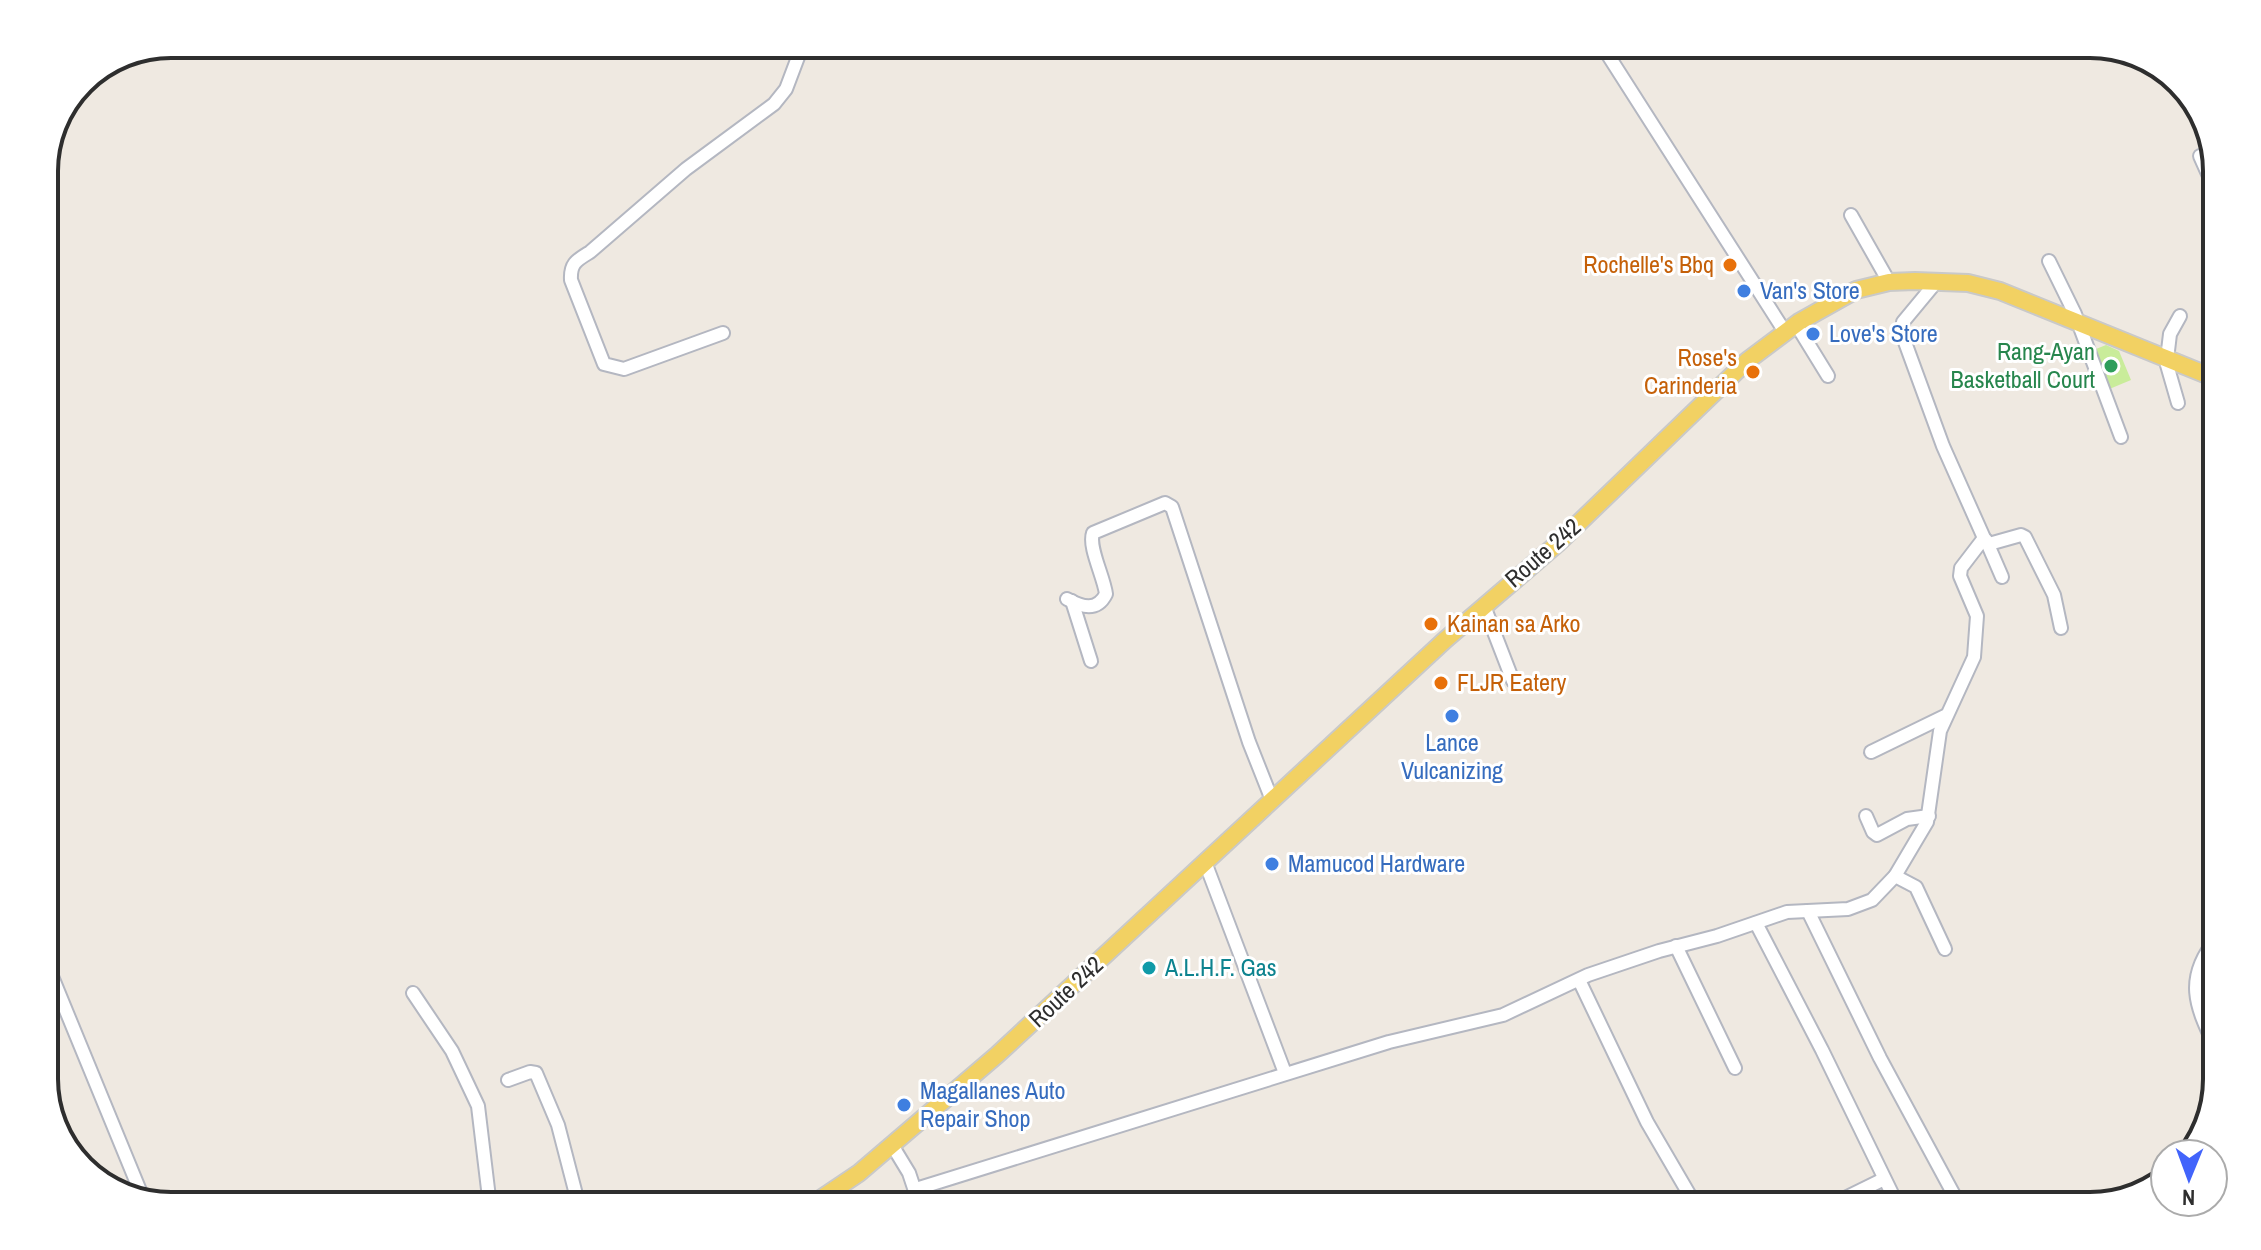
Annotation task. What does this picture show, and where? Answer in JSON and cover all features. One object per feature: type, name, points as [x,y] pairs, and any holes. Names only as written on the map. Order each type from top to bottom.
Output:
[{"type":"main road","name":"Route 242","points":[[833,1192],[997,1055],[1484,606],[1557,544],[1743,365],[1790,328],[1856,290],[1889,282],[1968,283],[2000,291],[2203,373]]},
{"type":"street","points":[[723,333],[624,369],[604,364],[571,280],[571,269],[574,262],[590,252],[686,169],[774,104],[786,89],[798,58]]},
{"type":"street","points":[[1610,58],[1790,328],[1828,376]]},
{"type":"street","points":[[2200,156],[2203,162]]},
{"type":"street","points":[[1851,215],[1889,282]]},
{"type":"street","points":[[2049,261],[2078,323],[2121,437]]},
{"type":"street","points":[[1937,281],[1903,322],[1902,334],[1943,446],[2002,577]]},
{"type":"street","points":[[2178,403],[2166,358],[2170,334],[2180,316]]},
{"type":"street","points":[[1091,661],[1070,600],[1092,606],[1097,605],[1106,594],[1090,541],[1093,533],[1165,503],[1172,507],[1249,742],[1272,800]]},
{"type":"street","points":[[916,1189],[1389,1042],[1503,1015],[1633,959],[1787,912],[1830,911],[1863,905],[1879,894],[1895,876],[1929,816],[1940,731],[1974,657],[1977,616],[1960,576],[1963,562],[1986,541],[2025,537],[2054,595],[2061,628]]},
{"type":"street","points":[[1484,606],[1513,681]]},
{"type":"street","points":[[1871,752],[1945,716]]},
{"type":"street","points":[[1866,816],[1877,835],[1912,817],[1929,816]]},
{"type":"street","points":[[1205,862],[1285,1073]]},
{"type":"street","points":[[1895,876],[1916,887],[1945,949]]},
{"type":"street","points":[[1808,911],[1880,1058],[1952,1192]]},
{"type":"street","points":[[1756,923],[1891,1192]]},
{"type":"street","points":[[1676,946],[1735,1068]]},
{"type":"street","points":[[2203,962],[2198,971],[2195,991],[2203,1017]]},
{"type":"street","points":[[1579,980],[1647,1122],[1688,1192]]},
{"type":"street","points":[[58,991],[138,1187]]},
{"type":"street","points":[[413,993],[452,1051],[478,1106],[488,1192]]},
{"type":"street","points":[[508,1080],[530,1072],[536,1073],[558,1125],[575,1192]]},
{"type":"street","points":[[892,1145],[917,1192]]},
{"type":"street","points":[[1858,1192],[1884,1179]]},
{"type":"green space","name":"Rang-Ayan Basketball Court","points":[[2106,345],[2119,351],[2131,380],[2107,390],[2091,351]]},
{"type":"place","name":"Rochelle's Bbq","points":[[1730,265]]},
{"type":"place","name":"Van's Store","points":[[1744,291]]},
{"type":"place","name":"Love's Store","points":[[1813,334]]},
{"type":"place","name":"Rang-Ayan Basketball Court","points":[[2111,366]]},
{"type":"place","name":"Rose's Carinderia","points":[[1753,372]]},
{"type":"place","name":"Kainan sa Arko","points":[[1431,624]]},
{"type":"place","name":"FLJR Eatery","points":[[1441,683]]},
{"type":"place","name":"Lance Vulcanizing","points":[[1452,716]]},
{"type":"place","name":"Mamucod Hardware","points":[[1272,864]]},
{"type":"place","name":"A.L.H.F. Gas","points":[[1149,968]]},
{"type":"place","name":"Magallanes Auto Repair Shop","points":[[904,1105]]}]
